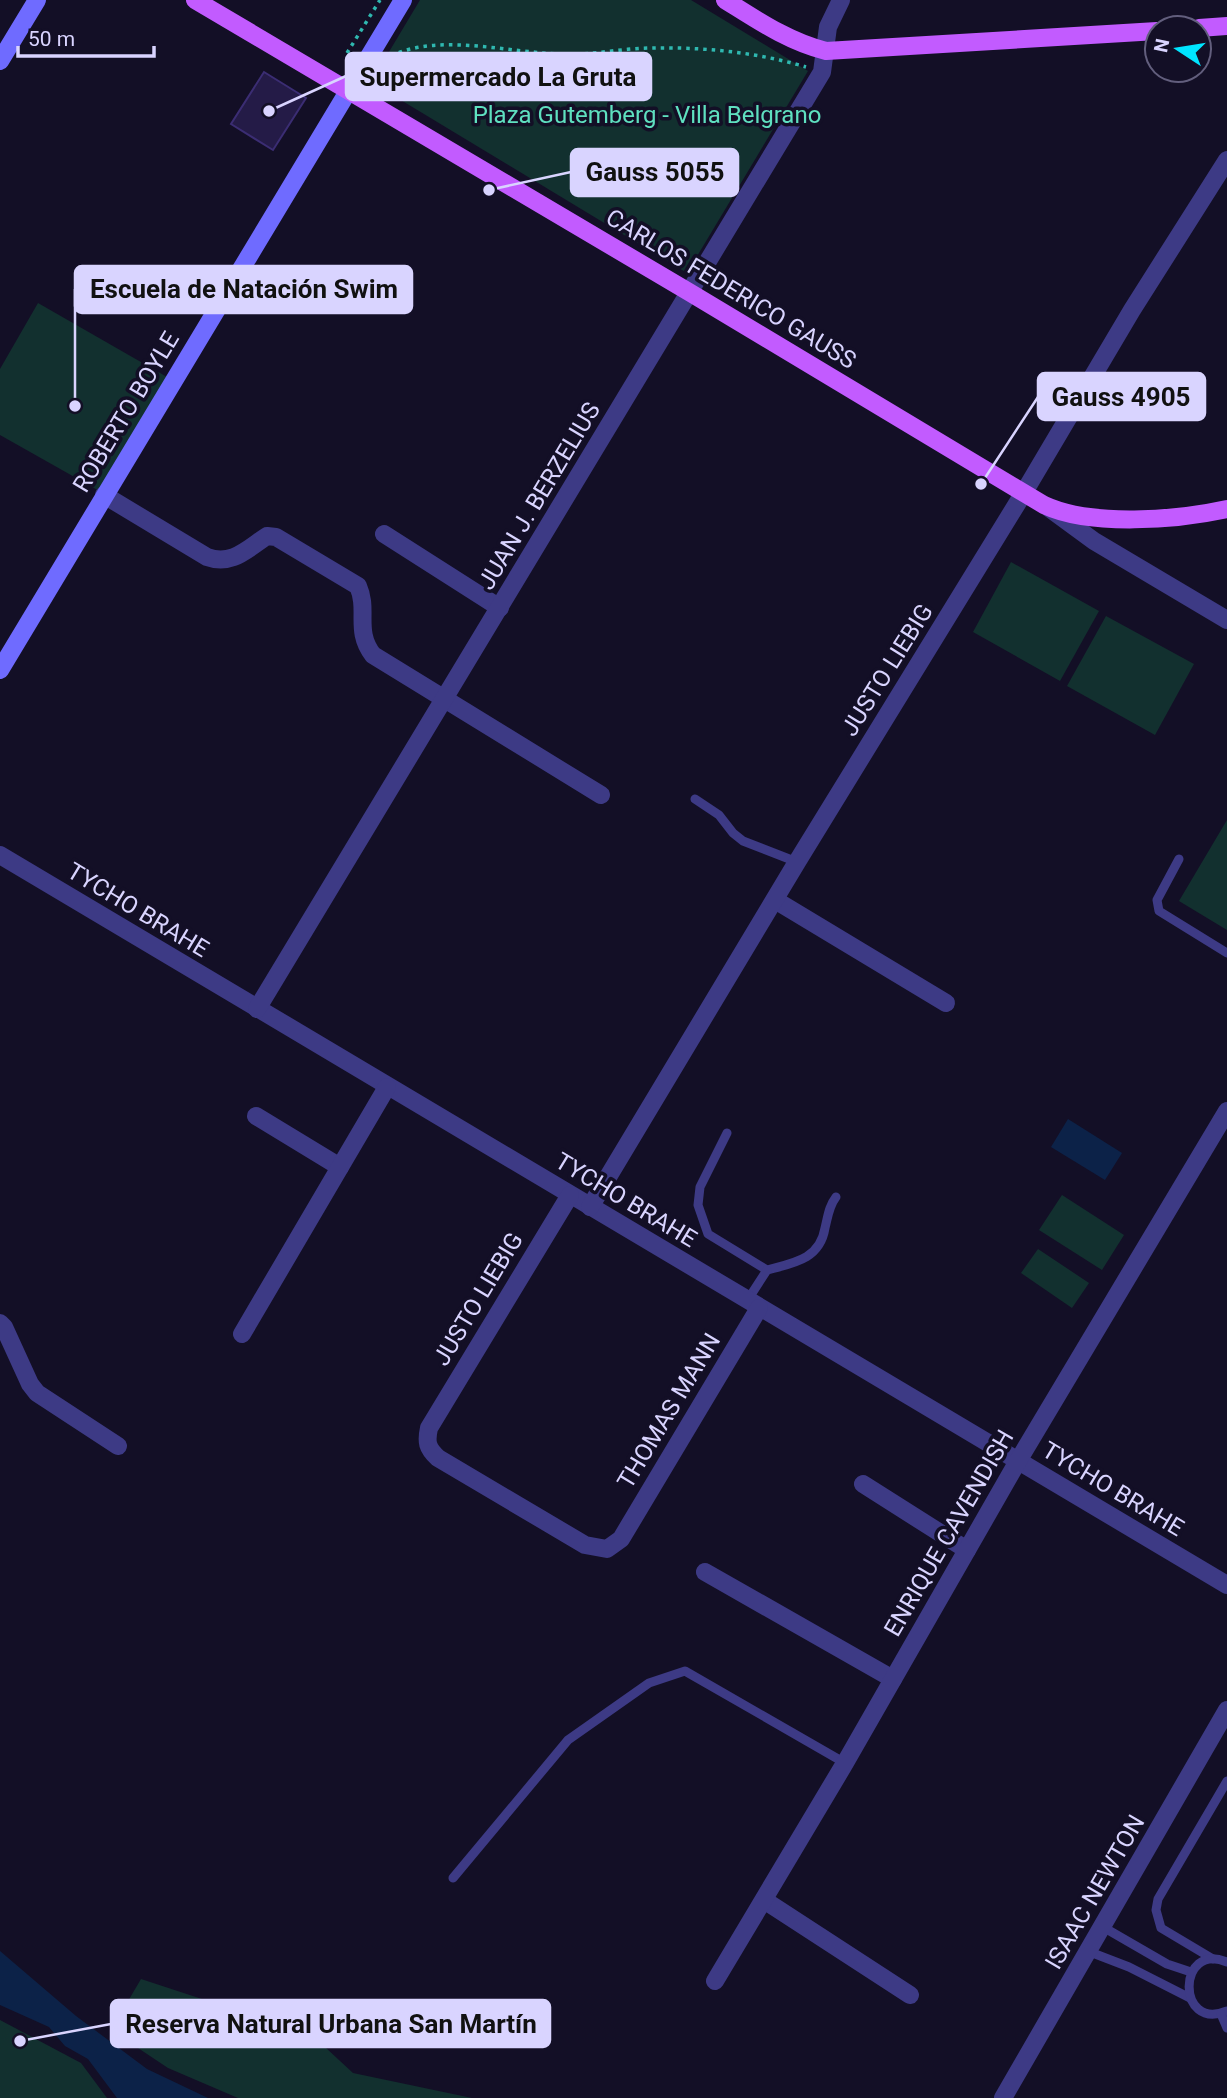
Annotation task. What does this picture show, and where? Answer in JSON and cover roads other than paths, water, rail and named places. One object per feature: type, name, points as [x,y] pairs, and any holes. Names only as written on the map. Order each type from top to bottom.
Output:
[{"type":"main road","points":[[0,61],[37,0]]},
{"type":"main road","name":"CARLOS FEDERICO GAUSS","points":[[195,0],[1044,505],[1080,514],[1115,518],[1194,516],[1227,509]]},
{"type":"main road","name":"ROBERTO BOYLE","points":[[0,670],[402,0]]},
{"type":"main road","points":[[724,0],[781,34],[807,47],[826,51],[1143,32]]},
{"type":"street","name":"JUAN J. BERZELIUS","points":[[257,1009],[822,72],[828,27],[841,0]]},
{"type":"street","name":"JUSTO LIEBIG","points":[[590,1207],[1132,310],[1227,160]]},
{"type":"street","points":[[104,495],[207,557],[220,561],[230,560],[267,536],[276,537],[358,586],[362,595],[364,643],[373,655],[601,795]]},
{"type":"street","points":[[1044,505],[1094,541],[1227,620]]},
{"type":"street","points":[[1115,518],[1107,530],[1106,539],[1122,557]]},
{"type":"street","points":[[384,534],[500,608]]},
{"type":"street","name":"TYCHO BRAHE","points":[[0,855],[1227,1585]]},
{"type":"street","points":[[775,900],[946,1003]]},
{"type":"street","points":[[242,1334],[387,1087]]},
{"type":"street","name":"ENRIQUE CAVENDISH","points":[[715,1981],[845,1763],[1018,1461],[1227,1111]]},
{"type":"street","points":[[256,1116],[340,1167]]},
{"type":"street","name":"JUSTO LIEBIG","points":[[570,1195],[429,1428],[426,1440],[428,1450],[438,1458],[585,1545],[607,1549],[621,1539]]},
{"type":"street","name":"THOMAS MANN","points":[[621,1539],[753,1304]]},
{"type":"street","points":[[0,1323],[37,1393],[118,1446]]},
{"type":"street","points":[[863,1485],[967,1550]]},
{"type":"street","points":[[705,1572],[893,1679]]},
{"type":"street","name":"ISAAC NEWTON","points":[[1003,2098],[1090,1952],[1227,1710]]},
{"type":"street","points":[[764,1900],[910,1995]]},
{"type":"lane","points":[[695,799],[719,815],[743,841],[797,862]]},
{"type":"lane","points":[[1179,859],[1157,900],[1159,911],[1227,953]]},
{"type":"lane","points":[[727,1133],[700,1187],[698,1205],[708,1234],[767,1270],[800,1262],[811,1255],[825,1232],[830,1205],[836,1196]]},
{"type":"lane","points":[[753,1304],[767,1270]]},
{"type":"lane","points":[[453,1878],[568,1740],[649,1683],[685,1671],[845,1763]]},
{"type":"lane","points":[[1227,1781],[1158,1899],[1156,1910],[1161,1928],[1213,1959],[1227,1962]]},
{"type":"lane","points":[[1103,1927],[1167,1964],[1191,1972]]},
{"type":"lane","points":[[1090,1952],[1129,1967],[1190,1998],[1203,2011],[1224,2013],[1227,2028]]},
{"type":"lane","points":[[1190,1998],[1188,1980],[1191,1972],[1205,1961],[1213,1959]]},
{"type":"water","points":[[1068,1119],[1122,1153],[1105,1180],[1051,1147]]},
{"type":"water","points":[[0,1951],[76,2016],[147,2069],[208,2098],[117,2098],[88,2059],[65,2046],[49,2027],[0,2005]]},
{"type":"place","name":"Supermercado La Gruta","points":[[269,111]]},
{"type":"place","name":"Gauss 5055","points":[[489,190]]},
{"type":"place","name":"Escuela de Natación Swim","points":[[75,406]]},
{"type":"place","name":"Gauss 4905","points":[[981,484]]},
{"type":"place","name":"Reserva Natural Urbana San Martín","points":[[20,2041]]},
{"type":"park label","name":"Plaza Gutemberg - Villa Belgrano","points":[[647,115]]}]
